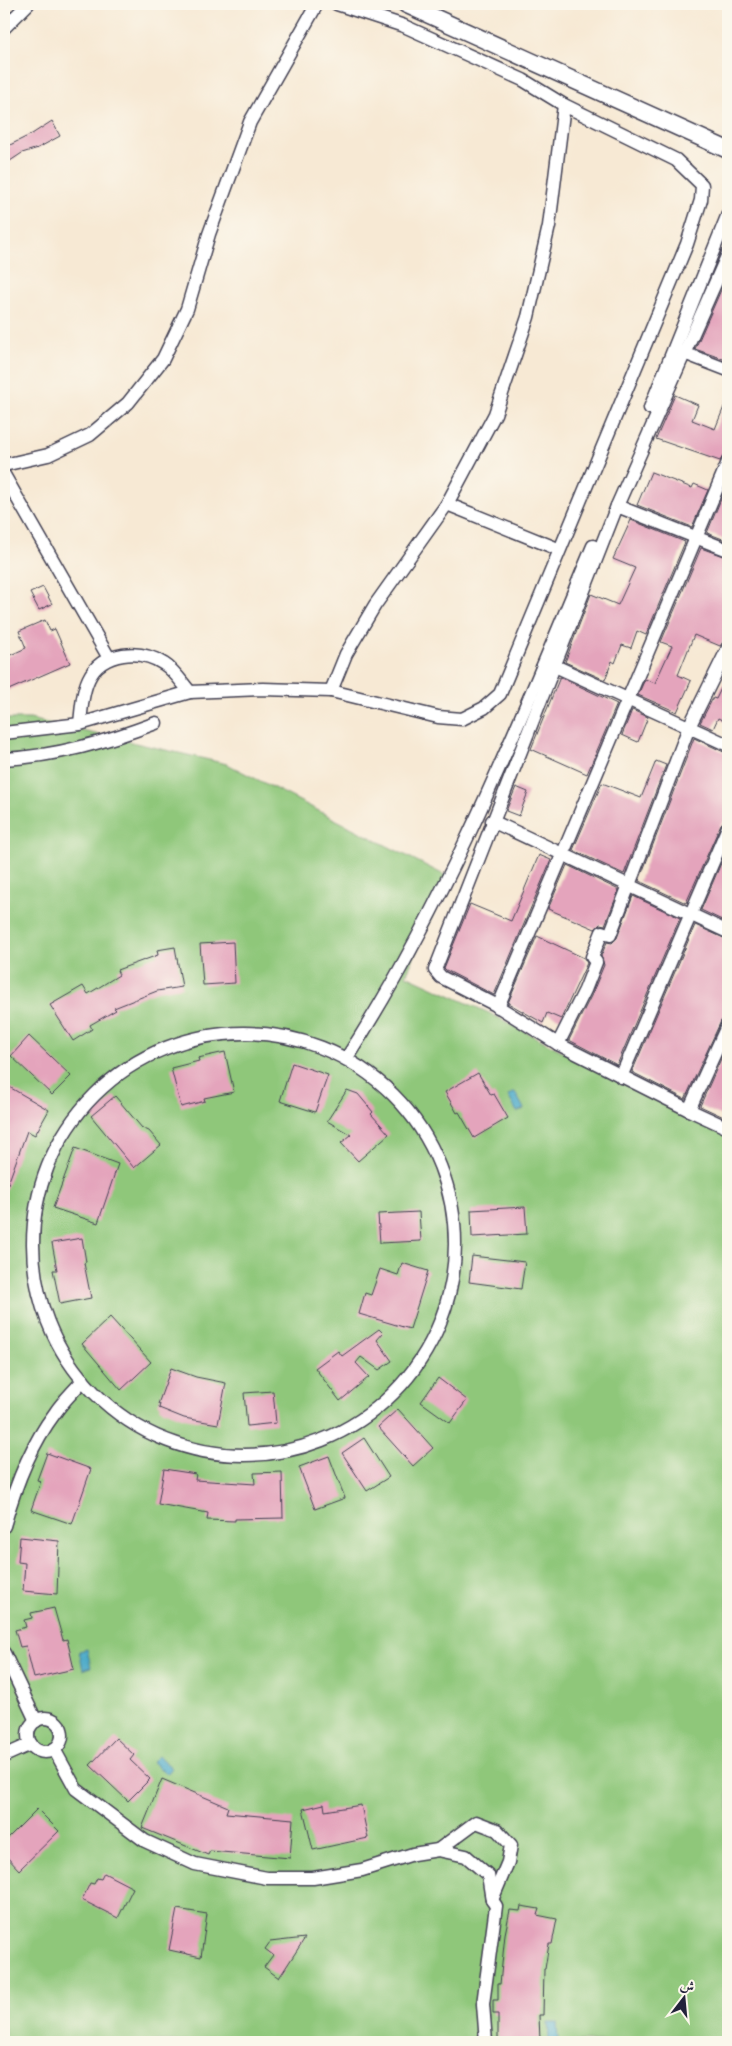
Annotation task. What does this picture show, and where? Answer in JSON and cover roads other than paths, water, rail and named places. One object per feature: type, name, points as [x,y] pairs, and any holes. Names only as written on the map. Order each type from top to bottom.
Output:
[{"type":"street","points":[[4,28],[28,4]]},
{"type":"street","points":[[4,465],[48,454],[90,435],[128,403],[162,359],[187,309],[209,234],[250,122],[317,4]]},
{"type":"street","points":[[4,733],[80,724],[190,692],[263,689],[331,691],[438,716],[462,719],[484,708],[500,694],[558,549],[687,244],[701,200],[702,185],[676,160],[564,105],[523,80],[404,26],[337,4]]},
{"type":"street","points":[[406,4],[728,150]]},
{"type":"street","points":[[331,691],[346,654],[375,605],[447,504],[495,414],[528,317],[549,226],[564,105]]},
{"type":"street","points":[[346,1059],[378,1010],[405,962],[472,830],[663,377],[728,214]]},
{"type":"street","points":[[728,254],[617,506],[435,970],[441,977],[498,1007],[558,1044],[621,1077],[728,1128]]},
{"type":"street","points":[[684,353],[728,370]]},
{"type":"street","points":[[498,1007],[728,462]]},
{"type":"street","points":[[4,475],[108,658]]},
{"type":"street","points":[[447,504],[558,549]]},
{"type":"street","points":[[617,506],[728,550]]},
{"type":"street","points":[[558,1044],[594,969],[596,962],[592,957],[602,932],[610,935],[689,727],[728,648]]},
{"type":"street","points":[[80,724],[83,694],[91,673],[108,658],[137,653],[165,664],[190,692]]},
{"type":"street","points":[[555,666],[728,745]]},
{"type":"street","points":[[4,759],[55,754],[92,745],[156,723]]},
{"type":"street","points":[[492,821],[562,855],[629,884],[690,916],[728,932]]},
{"type":"street","points":[[621,1077],[728,827]]},
{"type":"street","points":[[690,1110],[728,1024]]},
{"type":"street","points":[[232,1033],[279,1036],[317,1046],[346,1059],[379,1082],[397,1098],[418,1122],[434,1150],[448,1188],[454,1211],[456,1244],[454,1276],[447,1307],[435,1337],[418,1365],[398,1390],[374,1411],[347,1429],[318,1442],[286,1451],[254,1455],[190,1448],[160,1437],[131,1422],[105,1403],[82,1380],[68,1361],[46,1320],[39,1297],[32,1251],[34,1220],[41,1182],[60,1139],[73,1119],[104,1085],[123,1070],[164,1048],[186,1041],[232,1033]]},
{"type":"street","points":[[4,1526],[18,1480],[39,1438],[56,1411],[82,1380]]},
{"type":"street","points":[[4,1653],[36,1720]]},
{"type":"street","points":[[49,1718],[59,1726],[62,1739],[54,1749],[41,1751],[30,1744],[28,1731],[36,1720],[49,1718]]},
{"type":"street","points":[[4,1756],[30,1744]]},
{"type":"street","points":[[54,1749],[76,1789],[145,1841],[195,1864],[267,1878],[313,1878],[362,1870],[413,1854],[438,1850],[466,1856],[488,1875],[492,1900],[496,1906],[483,2004],[486,2042]]},
{"type":"street","points":[[438,1850],[476,1822],[497,1830],[511,1845],[508,1862],[492,1900]]},
{"type":"water","points":[[515,1092],[524,1109],[517,1112],[508,1096]]},
{"type":"water","points":[[87,1649],[91,1667],[83,1670],[79,1651]]},
{"type":"water","points":[[158,1756],[172,1768],[167,1774],[152,1762]]},
{"type":"water","points":[[548,2022],[557,2022],[558,2041],[549,2041]]}]
